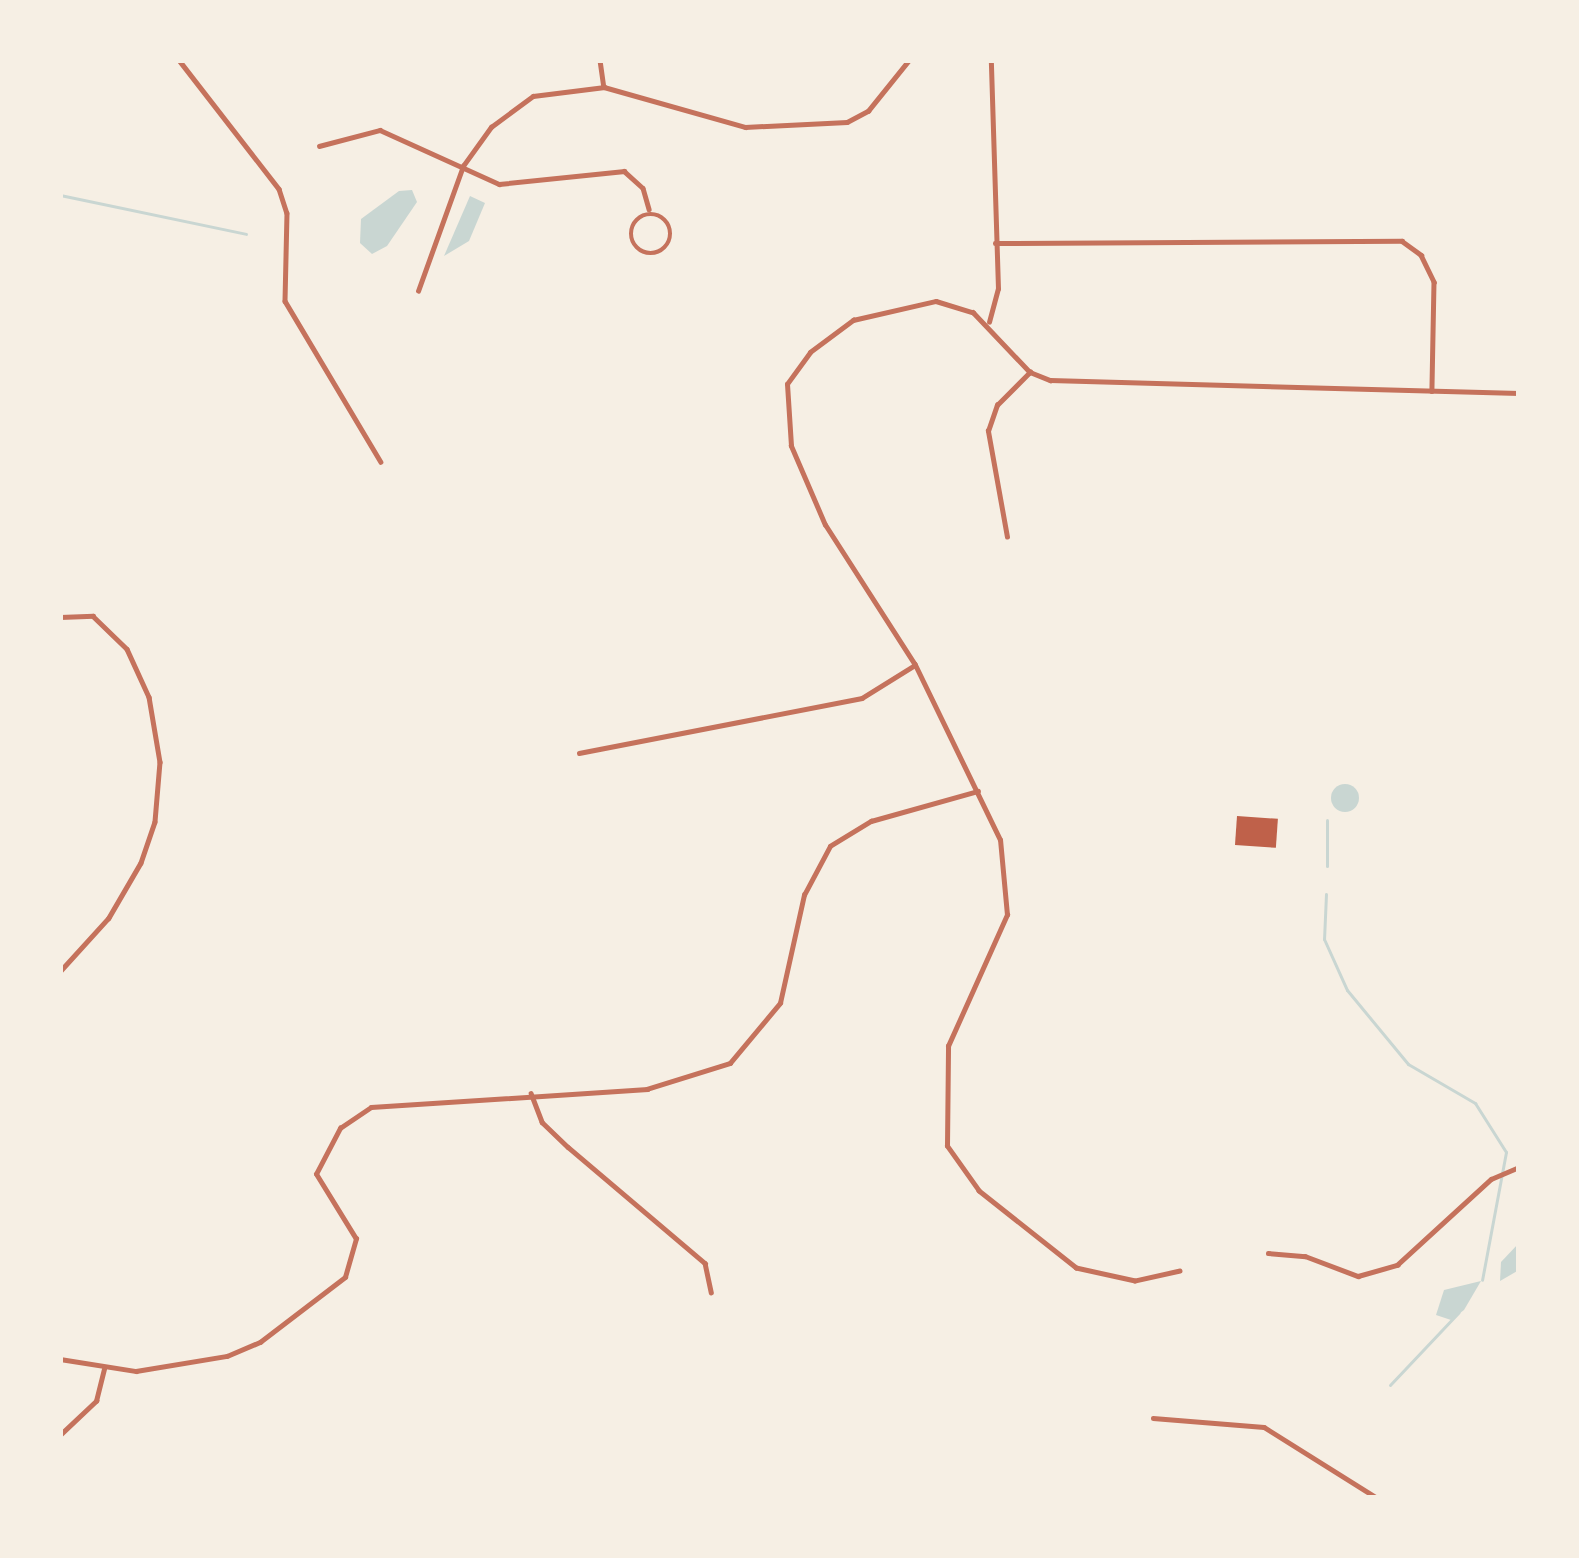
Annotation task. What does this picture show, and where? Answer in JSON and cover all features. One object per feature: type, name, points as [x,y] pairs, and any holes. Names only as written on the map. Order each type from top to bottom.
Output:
[{"type":"street","points":[[179,60],[279,189],[287,213],[285,301],[381,462]]},
{"type":"street","points":[[600,60],[604,87]]},
{"type":"street","points":[[418,292],[463,166],[491,128],[533,96],[604,87],[745,128],[847,122],[868,111],[909,60]]},
{"type":"street","points":[[988,324],[998,289],[991,60]]},
{"type":"street","points":[[319,146],[380,130],[499,184],[624,171],[643,188],[649,209],[665,218],[667,244],[652,260],[639,253],[636,222],[649,209]]},
{"type":"street","points":[[995,243],[1402,241],[1421,255],[1434,282],[1432,391]]},
{"type":"street","points":[[1180,1271],[1135,1281],[1076,1268],[979,1191],[947,1146],[948,1046],[1007,915],[1000,839],[915,665],[825,525],[791,446],[787,384],[810,352],[875,311],[936,301],[988,324],[1030,372],[1095,387],[1519,393]]},
{"type":"street","points":[[1007,538],[988,431],[997,405],[1030,372]]},
{"type":"street","points":[[60,617],[93,616],[110,627],[149,697],[160,762],[150,843],[109,918],[60,971]]},
{"type":"street","points":[[579,754],[862,698],[915,665]]},
{"type":"street","points":[[60,1359],[104,1369],[159,1369],[249,1348],[345,1277],[356,1239],[316,1174],[351,1118],[408,1099],[647,1089],[730,1063],[780,1003],[804,895],[830,846],[871,821],[978,791]]},
{"type":"street","points":[[530,1091],[542,1122],[705,1263],[711,1292]]},
{"type":"street","points":[[1268,1253],[1305,1256],[1358,1276],[1397,1265],[1501,1174],[1519,1166]]},
{"type":"street","points":[[60,1435],[96,1401],[104,1369]]},
{"type":"street","points":[[1153,1418],[1264,1427],[1377,1498]]},
{"type":"shaded area","points":[[412,190],[417,202],[387,246],[372,254],[360,243],[361,219],[399,191]]},
{"type":"shaded area","points":[[470,196],[485,203],[469,241],[444,256]]},
{"type":"shaded area","points":[[1345,784],[1355,788],[1359,798],[1355,808],[1345,812],[1335,808],[1331,798],[1335,788]]},
{"type":"shaded area","points":[[1519,1243],[1519,1270],[1500,1281],[1501,1262]]},
{"type":"shaded area","points":[[1481,1281],[1464,1310],[1451,1320],[1436,1315],[1444,1290]]},
{"type":"building","points":[[1237,816],[1278,819],[1276,848],[1235,845]]},
{"type":"waterway","points":[[60,195],[246,234]]},
{"type":"waterway","points":[[1327,820],[1327,866]]},
{"type":"waterway","points":[[1326,894],[1324,939],[1347,990],[1408,1064],[1475,1103],[1506,1152],[1482,1280]]},
{"type":"waterway","points":[[1390,1385],[1459,1312]]}]
